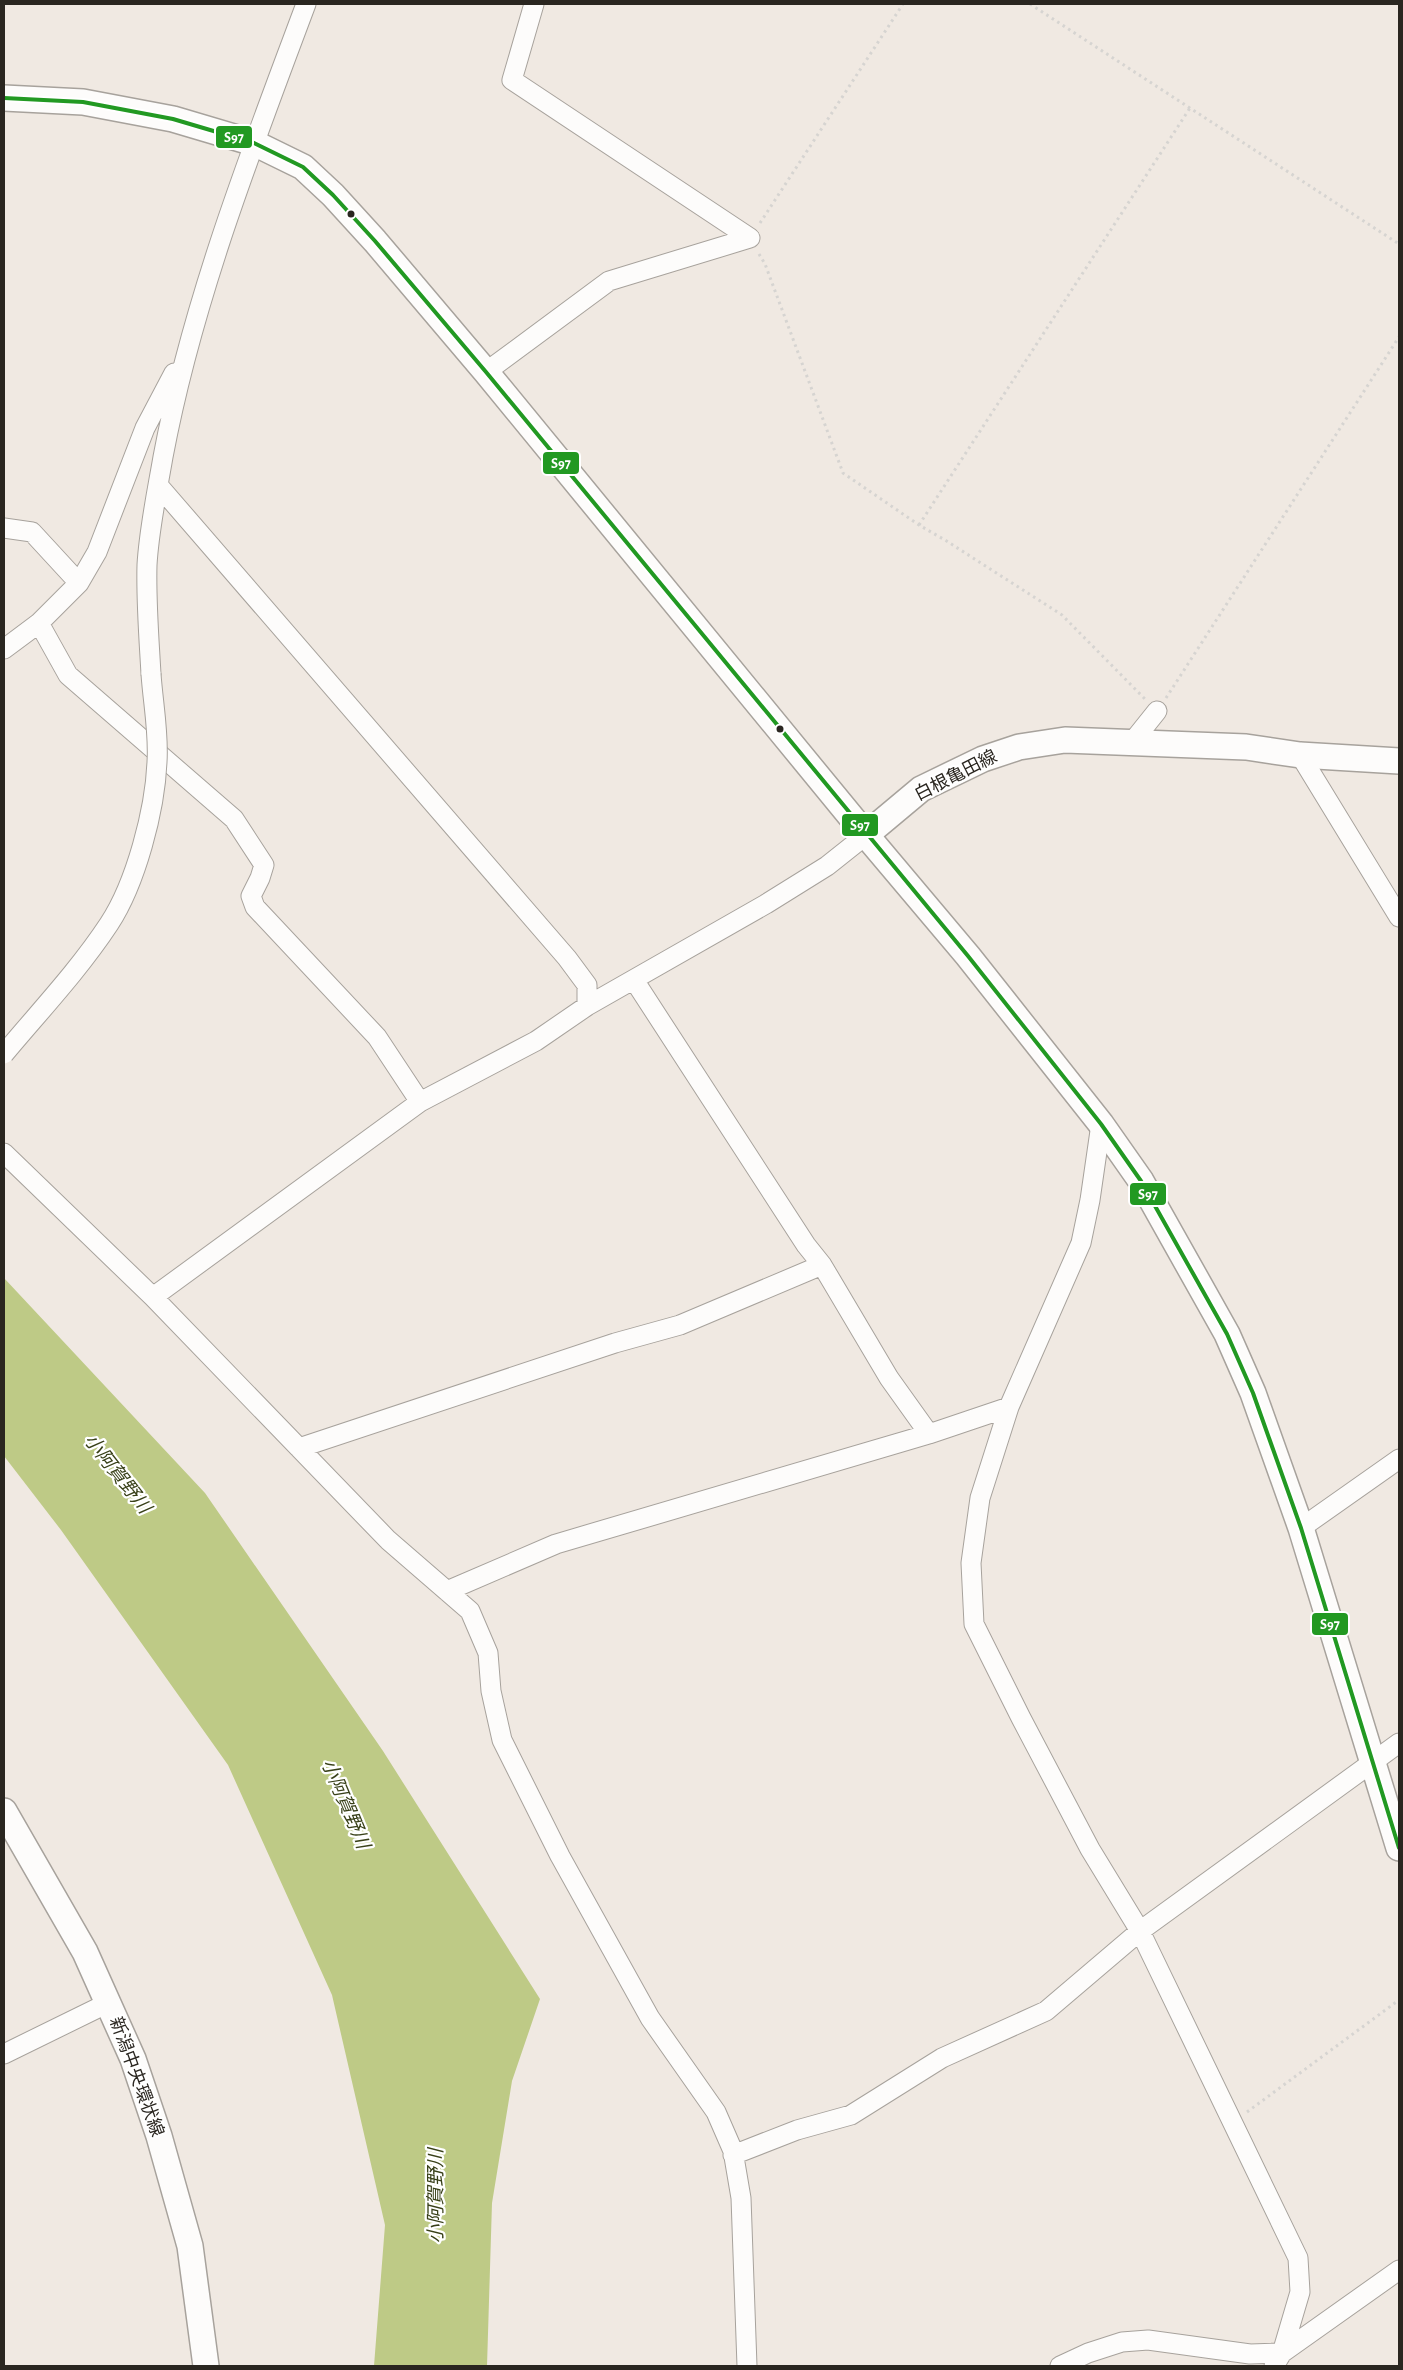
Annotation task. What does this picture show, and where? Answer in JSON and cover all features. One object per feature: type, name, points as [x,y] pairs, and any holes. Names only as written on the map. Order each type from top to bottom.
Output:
[{"type":"main road","points":[[4,98],[82,102],[173,119],[254,143],[303,168],[333,195],[486,372],[866,835],[968,956],[1101,1124],[1150,1197],[1227,1334],[1253,1393],[1301,1528],[1399,1848]]},
{"type":"main road","name":"白根亀田線","points":[[866,835],[921,789],[983,759],[1020,747],[1065,740],[1133,741],[1246,747],[1300,754],[1399,761]]},
{"type":"main road","name":"新潟中央環状線","points":[[4,1811],[80,1944],[133,2059],[159,2136],[190,2246],[206,2366]]},
{"type":"street","points":[[4,1054],[77,967],[110,923],[132,877],[148,822],[157,761],[151,674],[147,564],[170,418],[188,345],[254,143],[306,4]]},
{"type":"street","points":[[534,4],[512,80],[750,238]]},
{"type":"street","points":[[486,372],[609,281],[750,238]]},
{"type":"street","points":[[4,650],[39,623],[79,583],[97,552],[145,428],[188,345]]},
{"type":"street","points":[[158,485],[567,958],[587,985],[587,1006]]},
{"type":"street","points":[[4,528],[32,532],[79,583]]},
{"type":"street","points":[[39,623],[68,675],[234,819],[264,865],[251,896],[254,907],[377,1037],[420,1102]]},
{"type":"street","points":[[1133,741],[1157,711]]},
{"type":"street","points":[[1300,754],[1399,918]]},
{"type":"street","points":[[152,1297],[420,1102],[536,1042],[587,1006],[827,866],[866,835]]},
{"type":"street","points":[[634,980],[806,1245],[822,1265],[889,1378],[929,1434]]},
{"type":"street","points":[[1101,1124],[1082,1243],[1009,1406],[980,1498],[971,1563],[974,1624],[1090,1849],[1140,1931],[1298,2258],[1300,2292],[1278,2360]]},
{"type":"street","points":[[4,1153],[152,1297],[388,1540],[470,1611],[488,1653],[491,1691],[502,1740],[556,1848],[650,2018],[716,2112],[733,2151],[741,2198],[748,2366]]},
{"type":"street","points":[[299,1448],[615,1343],[680,1325],[822,1265]]},
{"type":"street","points":[[447,1591],[556,1544],[929,1434],[1009,1406]]},
{"type":"street","points":[[1301,1528],[1399,1459]]},
{"type":"street","points":[[733,2155],[797,2130],[850,2115],[942,2058],[1046,2011],[1140,1931],[1399,1743]]},
{"type":"street","points":[[4,2054],[108,2003]]},
{"type":"street","points":[[1060,2366],[1088,2353],[1122,2342],[1148,2340],[1250,2354],[1278,2360],[1399,2270]]},
{"type":"path","points":[[903,4],[750,238],[765,264],[842,472],[919,525],[1062,615],[1157,711],[1399,337]]},
{"type":"path","points":[[1030,4],[1399,244]]},
{"type":"path","points":[[919,525],[1190,108]]},
{"type":"path","points":[[1233,2122],[1399,2000]]},
{"type":"water","name":"小阿賀野川","points":[[4,1278],[205,1493],[383,1751],[540,1999],[512,2081],[492,2203],[487,2366],[374,2366],[385,2225],[332,1995],[228,1765],[61,1530],[4,1456]]},
{"type":"transit line","name":"S97","points":[[4,98],[83,102],[173,119],[254,143],[303,167],[333,195],[375,241],[486,372],[968,956],[1101,1124],[1141,1181],[1227,1334],[1253,1393],[1301,1528],[1399,1848]]}]
